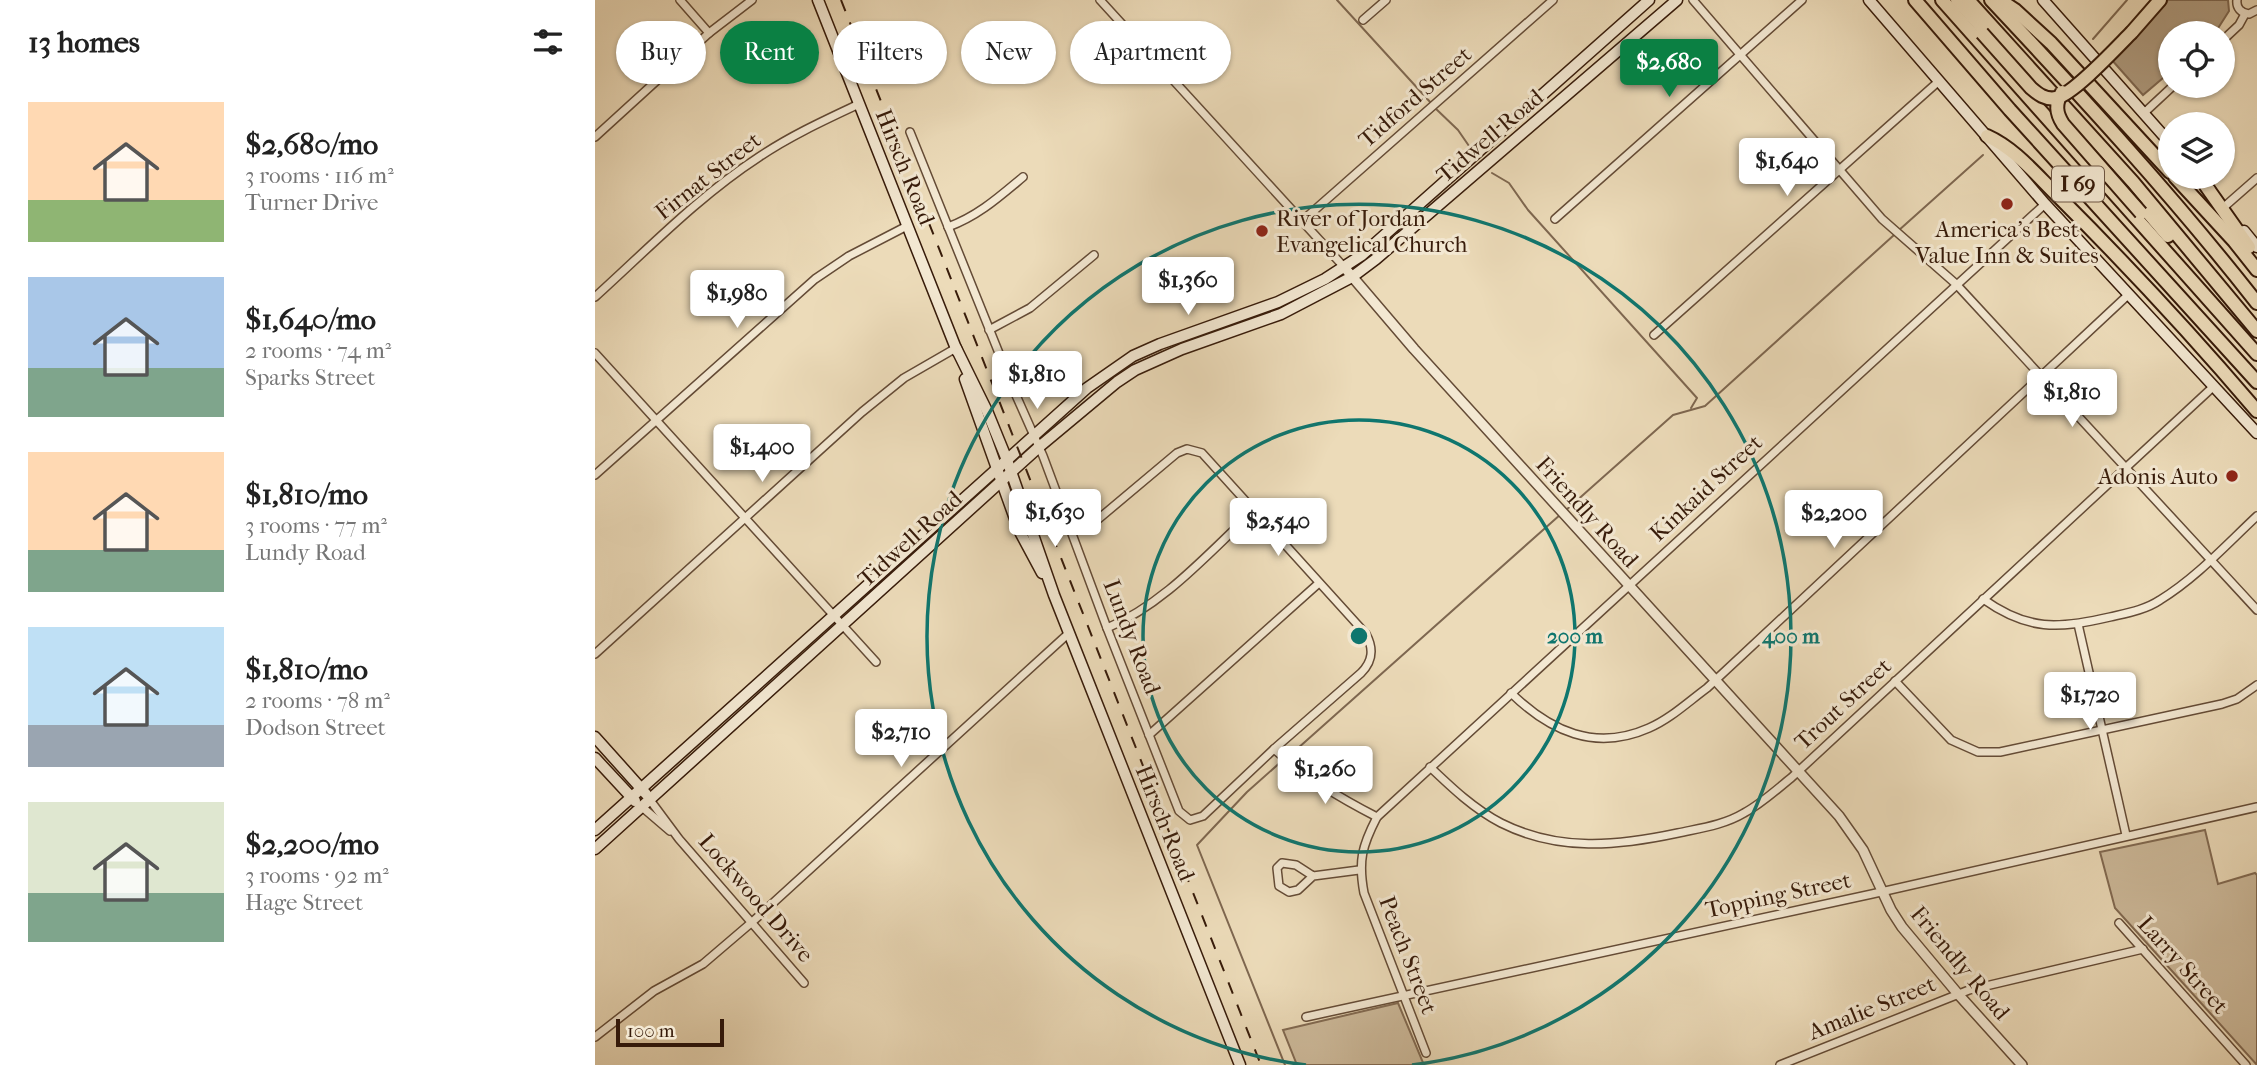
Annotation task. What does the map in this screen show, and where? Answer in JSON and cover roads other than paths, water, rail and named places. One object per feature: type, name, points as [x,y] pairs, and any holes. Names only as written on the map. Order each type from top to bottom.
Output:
[{"type":"highway","name":"I 69","points":[[1915,0],[2010,110],[2257,382]]},
{"type":"highway","name":"I 69","points":[[1942,0],[2257,354]]},
{"type":"highway","points":[[1951,0],[2041,89],[2052,92],[2070,87]]},
{"type":"highway","points":[[1957,0],[2038,94],[2050,98],[2059,97],[2160,0]]},
{"type":"highway","points":[[1968,0],[2141,191],[2257,331]]},
{"type":"highway","name":"I 69","points":[[1991,0],[2091,109],[2229,267],[2257,303]]},
{"type":"highway","points":[[2000,0],[2051,43],[2158,159]]},
{"type":"highway","points":[[2130,30],[2153,0]]},
{"type":"highway","points":[[2070,87],[2064,101],[2063,111],[2066,118],[2257,347]]},
{"type":"highway","points":[[2059,97],[2057,112],[2063,124],[2257,340]]},
{"type":"highway","points":[[1987,136],[2004,144],[2116,255],[2206,351],[2257,411]]},
{"type":"highway","points":[[2186,189],[2257,270]]},
{"type":"highway","points":[[2208,189],[2257,259]]},
{"type":"highway","points":[[2243,366],[2257,398]]},
{"type":"main road","name":"Hirsch Road","points":[[818,0],[955,348],[1019,530],[1054,594]]},
{"type":"main road","name":"Tidwell Road","points":[[595,849],[1083,408],[1135,370],[1237,323],[1344,267],[1377,243],[1436,192],[1649,0]]},
{"type":"main road","name":"Tidwell Road","points":[[595,831],[1087,388],[1129,359],[1160,344],[1281,314],[1352,277],[1677,0]]},
{"type":"main road","points":[[1869,0],[2045,204],[2257,433]]},
{"type":"main road","points":[[2043,0],[2158,129]]},
{"type":"main road","points":[[1590,52],[1602,66]]},
{"type":"main road","points":[[2209,189],[2257,247]]},
{"type":"main road","points":[[1436,192],[1444,200]]},
{"type":"main road","name":"Hirsch Road","points":[[955,348],[987,411],[1007,460],[1069,633],[1240,1065]]},
{"type":"main road","points":[[1129,359],[1135,370]]},
{"type":"main road","points":[[900,556],[909,566]]},
{"type":"main road","points":[[735,706],[744,716]]},
{"type":"main road","name":"Lockwood Drive","points":[[595,737],[650,800]]},
{"type":"main road","name":"Lockwood Drive","points":[[595,758],[642,807]]},
{"type":"street","points":[[680,0],[709,33]]},
{"type":"street","points":[[595,137],[709,33],[752,0]]},
{"type":"street","name":"Friendly Road","points":[[1100,0],[1344,267],[1558,509],[1839,816],[1854,836],[1902,927],[1958,995],[2022,1065]]},
{"type":"street","points":[[1363,20],[1386,0]]},
{"type":"street","name":"Tidford Street","points":[[1301,222],[1553,0]]},
{"type":"street","points":[[1693,0],[1886,223],[1956,284],[2257,610]]},
{"type":"street","points":[[1555,219],[1802,0]]},
{"type":"street","points":[[2237,0],[2239,10],[2245,14],[2257,10]]},
{"type":"street","points":[[2235,29],[2245,14]]},
{"type":"street","points":[[1654,335],[1939,81]]},
{"type":"street","points":[[2144,113],[2160,98]]},
{"type":"street","name":"Firnat Street","points":[[595,297],[710,193],[758,157],[800,132],[859,104]]},
{"type":"street","name":"Lundy Road","points":[[910,132],[1039,447],[1179,811],[1190,820],[1203,816],[1277,752]]},
{"type":"street","points":[[948,227],[988,206],[1023,177]]},
{"type":"street","points":[[2224,207],[2257,178]]},
{"type":"street","name":"Kinkaid Street","points":[[1360,870],[1363,846],[1377,817],[2045,204]]},
{"type":"street","points":[[595,475],[815,279],[849,256],[907,226]]},
{"type":"street","points":[[989,330],[1030,309],[1094,255]]},
{"type":"street","points":[[1511,693],[1528,710],[1554,727],[1585,736],[1618,737],[1636,733],[1662,721],[1715,680],[2128,295]]},
{"type":"street","points":[[595,654],[873,403],[904,378],[955,348]]},
{"type":"street","points":[[595,353],[876,662]]},
{"type":"street","name":"Trout Street","points":[[1430,767],[1470,803],[1500,822],[1533,836],[1588,845],[1633,843],[1714,826],[1745,813],[1798,772],[2214,386]]},
{"type":"street","points":[[1072,533],[1102,516],[1177,453],[1187,449],[1202,453],[1370,642],[1370,663],[1277,752],[1329,793],[1377,817]]},
{"type":"street","points":[[1107,628],[1129,619],[1149,606],[1255,510]]},
{"type":"street","points":[[1983,599],[1998,610],[2032,624],[2078,624],[2131,612],[2153,605],[2177,589],[2257,516]]},
{"type":"street","points":[[1149,735],[1319,583]]},
{"type":"street","points":[[2078,624],[2126,835]]},
{"type":"street","points":[[595,1037],[654,991],[703,964],[1069,633]]},
{"type":"street","points":[[1895,681],[1942,733],[1958,745],[1978,752],[2024,749],[2222,704],[2257,685]]},
{"type":"street","name":"Lockwood Drive","points":[[650,800],[679,839],[804,983]]},
{"type":"street","name":"Lockwood Drive","points":[[642,807],[679,839]]},
{"type":"street","name":"Topping Street","points":[[1306,1017],[2257,807]]},
{"type":"street","points":[[1313,876],[1291,864],[1282,863],[1277,870],[1279,886],[1289,892],[1298,890],[1313,876],[1360,870]]},
{"type":"street","name":"Peach Street","points":[[1360,870],[1369,908],[1426,1053]]},
{"type":"street","name":"Larry Street","points":[[2119,923],[2246,1065]]},
{"type":"street","name":"Amalie Street","points":[[1780,1065],[1958,995],[2143,949]]},
{"type":"waterway","points":[[1337,0],[1431,103]]},
{"type":"waterway","points":[[2093,39],[2127,0]]},
{"type":"waterway","points":[[1434,107],[1458,130],[1469,146]]},
{"type":"waterway","points":[[1898,231],[1983,155]]},
{"type":"waterway","points":[[1492,173],[1509,183],[1528,210],[1697,398],[1691,408]]},
{"type":"waterway","points":[[1565,511],[1673,415],[1705,406],[1894,235]]},
{"type":"waterway","points":[[1288,757],[1561,514]]},
{"type":"waterway","points":[[1283,760],[1247,792],[1197,845],[1285,1065]]},
{"type":"railway","points":[[841,0],[1261,1065]]},
{"type":"place","name":"America’s Best Value Inn & Suites","points":[[2007,204]]},
{"type":"place","name":"River of Jordan Evangelical Church","points":[[1262,231]]},
{"type":"place","name":"Adonis Auto","points":[[2232,476]]}]
